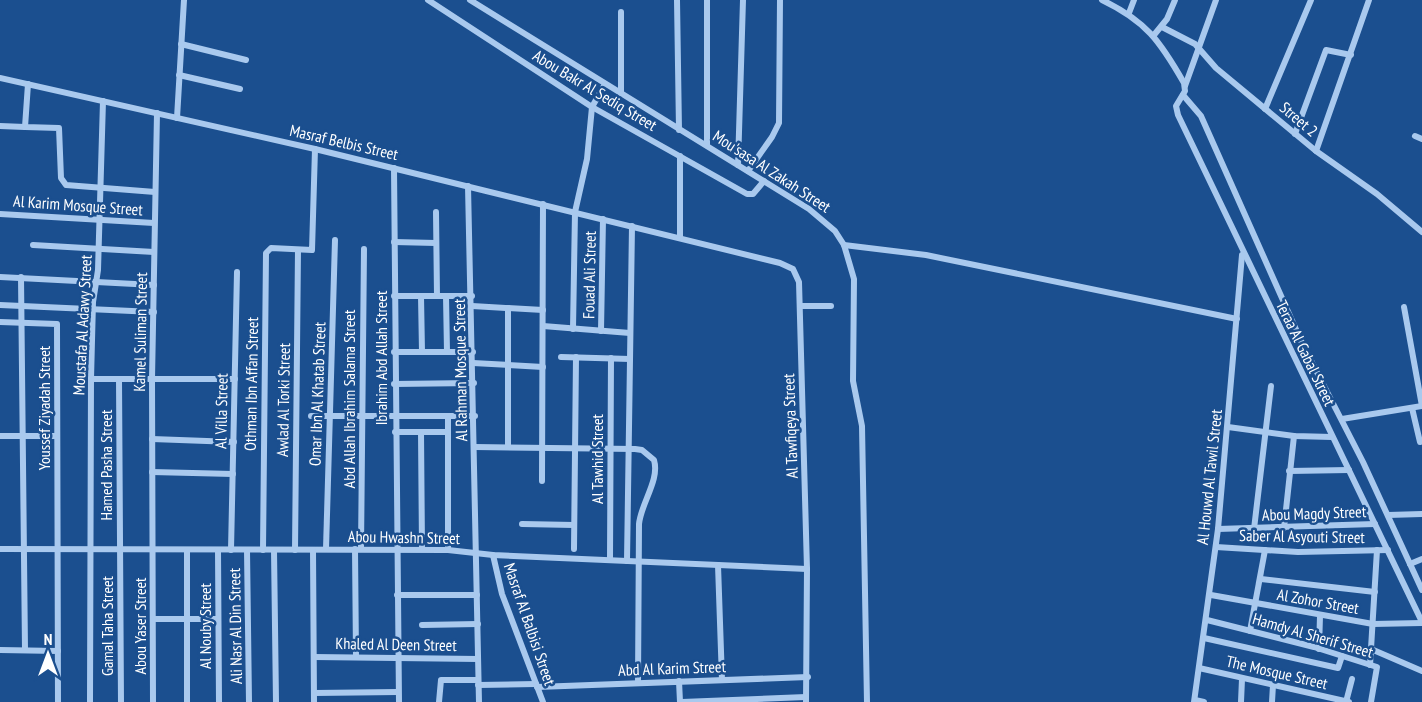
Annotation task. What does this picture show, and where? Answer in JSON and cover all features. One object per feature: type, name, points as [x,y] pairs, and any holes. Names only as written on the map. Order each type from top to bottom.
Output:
[{"type":"street","points":[[177,118],[184,0]]},
{"type":"street","name":"Abou Bakr Al Sediq Street","points":[[428,0],[591,107],[747,194],[753,194],[761,179]]},
{"type":"street","name":"Mou'sasa Al Zakah Street","points":[[470,0],[823,219],[844,245],[854,279],[853,381],[862,426],[867,702]]},
{"type":"street","points":[[677,0],[679,130]]},
{"type":"street","points":[[707,0],[707,145]]},
{"type":"street","points":[[738,165],[743,0]]},
{"type":"street","points":[[748,171],[779,123],[780,0]]},
{"type":"street","points":[[1102,0],[1129,13],[1154,35],[1164,48],[1185,87]]},
{"type":"street","points":[[1129,13],[1134,0]]},
{"type":"street","points":[[1154,35],[1162,27],[1175,0]]},
{"type":"street","name":"Teraa Al Gabal Street","points":[[1216,0],[1183,95],[1177,102],[1176,111],[1242,253],[1422,622]]},
{"type":"street","points":[[1265,109],[1311,0]]},
{"type":"street","points":[[1316,151],[1352,55],[1369,0]]},
{"type":"street","points":[[621,12],[621,94]]},
{"type":"street","name":"Street 2","points":[[1162,27],[1199,47],[1216,68],[1295,134],[1377,194],[1422,232]]},
{"type":"street","points":[[181,44],[246,60]]},
{"type":"street","points":[[1295,134],[1326,50],[1352,55]]},
{"type":"street","points":[[179,75],[240,89]]},
{"type":"street","name":"Masraf Belbis Street","points":[[0,78],[315,148],[680,238]]},
{"type":"street","points":[[25,127],[28,84]]},
{"type":"street","points":[[573,329],[575,212],[587,159],[591,107],[604,84]]},
{"type":"street","name":"Teraa Al Gabal Street","points":[[1183,95],[1201,116],[1302,343],[1342,419],[1422,590]]},
{"type":"street","name":"Moustafa Al Adawy Street","points":[[90,702],[91,379],[93,309],[99,249],[103,101]]},
{"type":"street","name":"Kamel Suliman Street","points":[[154,551],[152,379],[157,113]]},
{"type":"street","points":[[0,126],[59,128],[61,178],[69,187],[155,192]]},
{"type":"street","points":[[1415,136],[1422,139]]},
{"type":"street","points":[[298,250],[313,249],[315,148]]},
{"type":"street","points":[[680,156],[680,238]]},
{"type":"street","name":"Ibrahim Abd Allah Street","points":[[394,168],[394,416],[399,702]]},
{"type":"street","name":"Al Rahman Mosque Street","points":[[468,186],[475,416],[474,541],[477,553],[478,702]]},
{"type":"street","points":[[542,481],[543,204]]},
{"type":"street","points":[[436,212],[437,296]]},
{"type":"street","name":"Al Karim Mosque Street","points":[[0,214],[154,223]]},
{"type":"street","name":"Fouad Ali Street","points":[[601,331],[603,219]]},
{"type":"street","points":[[627,561],[632,226]]},
{"type":"street","name":"Al Tawfiqeya Street","points":[[680,238],[787,266],[797,275],[800,306],[807,569],[808,677],[806,699]]},
{"type":"street","name":"Omar Ibn Al Khatab Street","points":[[326,549],[335,240]]},
{"type":"street","points":[[394,242],[436,243]]},
{"type":"street","points":[[33,245],[154,252]]},
{"type":"street","points":[[844,245],[926,255],[1237,319]]},
{"type":"street","name":"Othman Ibn Affan Street","points":[[263,550],[266,253],[271,248],[298,250]]},
{"type":"street","name":"Abd Allah Ibrahim Salama Street","points":[[356,657],[364,249]]},
{"type":"street","name":"Awlad Al Torki Street","points":[[295,550],[298,250]]},
{"type":"street","name":"Al Houwd Al Tawil Street","points":[[1195,701],[1218,529],[1242,253]]},
{"type":"street","name":"Al Villa Street","points":[[231,550],[237,272]]},
{"type":"street","points":[[0,277],[154,285]]},
{"type":"street","points":[[21,278],[25,650]]},
{"type":"street","points":[[394,296],[472,296]]},
{"type":"street","points":[[421,296],[422,352]]},
{"type":"street","points":[[446,296],[447,352]]},
{"type":"street","points":[[0,305],[154,312]]},
{"type":"street","points":[[472,306],[543,310]]},
{"type":"street","points":[[800,306],[831,306]]},
{"type":"street","points":[[1342,419],[1422,406],[1404,307]]},
{"type":"street","points":[[508,308],[508,447]]},
{"type":"street","name":"Youssef Ziyadah Street","points":[[0,322],[57,324],[58,702]]},
{"type":"street","points":[[543,326],[630,333]]},
{"type":"street","points":[[394,352],[473,352]]},
{"type":"street","points":[[561,357],[630,359]]},
{"type":"street","points":[[574,549],[576,357]]},
{"type":"street","name":"Al Tawhid Street","points":[[610,560],[611,358]]},
{"type":"street","points":[[473,363],[543,367]]},
{"type":"street","points":[[91,379],[235,379]]},
{"type":"street","name":"Hamed Pasha Street","points":[[119,379],[121,551]]},
{"type":"street","points":[[394,384],[474,382]]},
{"type":"street","points":[[1254,529],[1271,386]]},
{"type":"street","points":[[1412,408],[1420,442]]},
{"type":"street","points":[[311,416],[475,416]]},
{"type":"street","points":[[448,416],[448,550]]},
{"type":"street","points":[[1228,427],[1294,436],[1332,437]]},
{"type":"street","points":[[395,432],[448,432]]},
{"type":"street","points":[[421,432],[422,549]]},
{"type":"street","points":[[0,436],[57,436]]},
{"type":"street","points":[[1284,528],[1294,436]]},
{"type":"street","points":[[152,439],[234,441]]},
{"type":"street","points":[[475,447],[611,448],[649,454],[656,467],[640,515],[638,682]]},
{"type":"street","points":[[1289,471],[1349,470]]},
{"type":"street","points":[[152,472],[233,474]]},
{"type":"street","points":[[1377,526],[1389,520],[1422,514]]},
{"type":"street","points":[[522,524],[574,525]]},
{"type":"street","name":"Abou Magdy Street","points":[[1218,529],[1377,526]]},
{"type":"street","name":"Saber Al Asyouti Street","points":[[1216,547],[1265,550],[1388,550]]},
{"type":"street","name":"Abou Hwashn Street","points":[[0,549],[187,551],[422,549],[493,555],[807,569]]},
{"type":"street","points":[[313,549],[314,702]]},
{"type":"street","name":"Al Nouby Street","points":[[218,550],[219,702]]},
{"type":"street","name":"Ali Nasr Al Din Street","points":[[247,550],[249,702]]},
{"type":"street","points":[[274,550],[276,702]]},
{"type":"street","points":[[1250,631],[1257,604],[1265,550]]},
{"type":"street","points":[[1370,665],[1377,550]]},
{"type":"street","name":"Gamal Taha Street","points":[[121,551],[121,702]]},
{"type":"street","name":"Abou Yaser Street","points":[[153,702],[154,551]]},
{"type":"street","points":[[187,551],[187,702]]},
{"type":"street","name":"Masraf Al Balbisi Street","points":[[493,555],[502,594],[543,702]]},
{"type":"street","points":[[1410,564],[1422,560]]},
{"type":"street","points":[[718,565],[722,680]]},
{"type":"street","points":[[1261,579],[1375,592]]},
{"type":"street","points":[[397,595],[477,595]]},
{"type":"street","name":"Al Zohor Street","points":[[1210,595],[1373,624],[1422,622]]},
{"type":"street","points":[[1319,649],[1320,616]]},
{"type":"street","points":[[153,619],[219,619]]},
{"type":"street","name":"Hamdy Al Sherif Street","points":[[1207,620],[1319,649],[1370,665],[1378,669],[1371,702]]},
{"type":"street","points":[[422,625],[478,624]]},
{"type":"street","points":[[1204,638],[1338,668],[1342,656]]},
{"type":"street","points":[[1371,649],[1422,670]]},
{"type":"street","points":[[0,650],[58,651]]},
{"type":"street","name":"Khaled Al Deen Street","points":[[314,657],[478,658]]},
{"type":"street","name":"The Mosque Street","points":[[1199,668],[1347,702]]},
{"type":"street","name":"Abd Al Karim Street","points":[[439,702],[441,680],[536,686],[808,677]]},
{"type":"street","points":[[1240,702],[1242,679]]},
{"type":"street","points":[[1347,702],[1352,679]]},
{"type":"street","points":[[679,681],[681,702],[806,699]]},
{"type":"street","points":[[1272,702],[1273,685]]},
{"type":"street","points":[[314,693],[398,692]]},
{"type":"street","points":[[1312,702],[1313,694]]},
{"type":"street","points":[[1195,701],[1204,702]]}]
